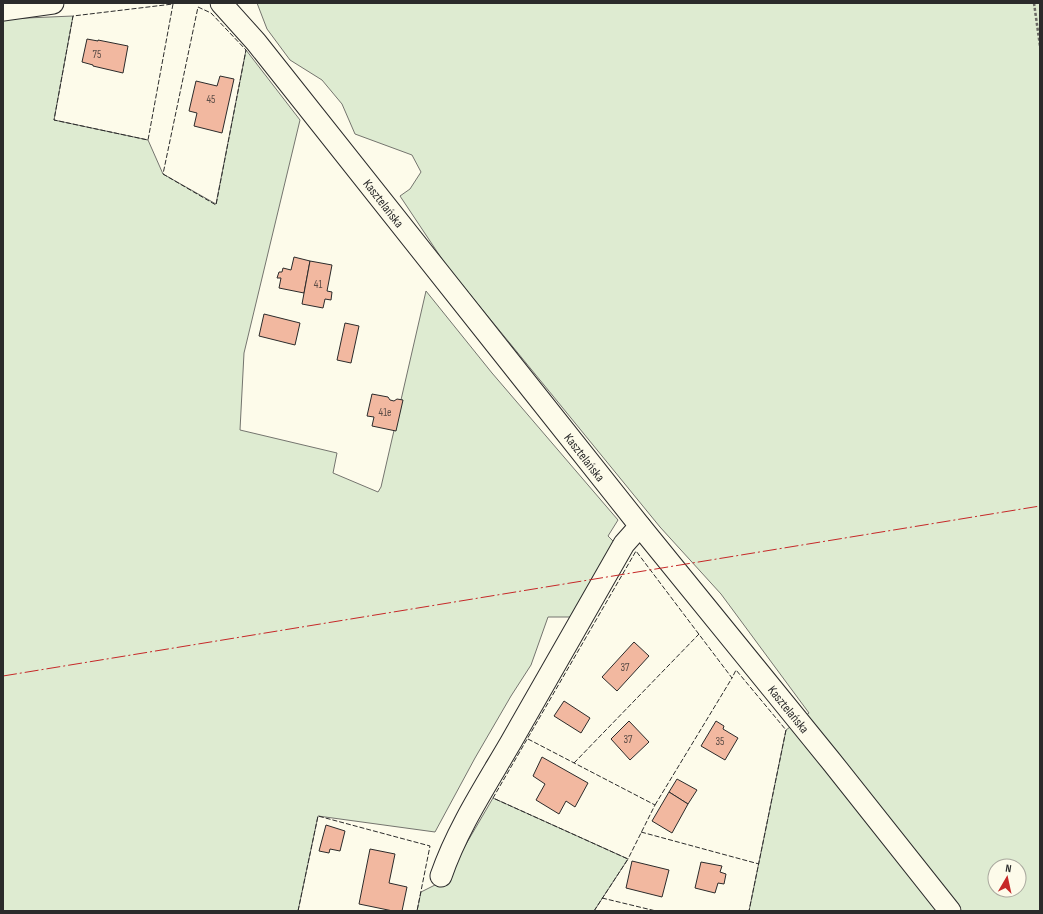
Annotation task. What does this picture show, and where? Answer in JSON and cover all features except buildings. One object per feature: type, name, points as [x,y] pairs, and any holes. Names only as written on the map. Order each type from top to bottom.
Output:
[{"type":"street","points":[[3,10],[53,3]]},
{"type":"street","name":"Kasztelańska","points":[[221,3],[261,48],[640,526],[831,761],[950,911]]},
{"type":"street","points":[[441,876],[447,857],[482,792],[624,544],[640,526]]},
{"type":"path","points":[[1034,3],[1040,46]]},
{"type":"green space","points":[[257,3],[1040,3],[1040,911],[749,911],[786,730],[809,713],[721,594],[660,527],[446,265],[400,196],[410,189],[421,172],[412,155],[355,134],[342,104],[322,80],[290,60],[267,29]]},
{"type":"green space","points":[[73,16],[54,120],[148,140],[163,174],[216,204],[246,50],[300,120],[244,353],[240,430],[337,453],[333,473],[378,492],[381,487],[426,291],[492,373],[618,520],[608,536],[617,545],[572,617],[548,617],[531,665],[475,758],[435,832],[318,816],[298,911],[3,911],[3,19]]},
{"type":"green space","points":[[493,798],[628,859],[594,911],[417,911],[421,892],[445,880]]},
{"type":"fence","points":[[173,4],[148,140],[54,120],[73,16],[173,4]]},
{"type":"fence","points":[[198,7],[211,13],[246,50],[216,205],[163,174],[198,7]]},
{"type":"fence","points":[[594,911],[628,859],[493,798],[636,551],[732,678],[736,670],[786,730],[749,911]]},
{"type":"fence","points":[[574,763],[699,634]]},
{"type":"fence","points":[[655,805],[732,678]]},
{"type":"fence","points":[[528,739],[655,805],[628,859]]},
{"type":"fence","points":[[298,911],[318,816],[430,846],[417,911]]},
{"type":"fence","points":[[641,832],[759,864]]},
{"type":"fence","points":[[602,898],[656,911]]},
{"type":"power","points":[[3,676],[1040,506]]}]
